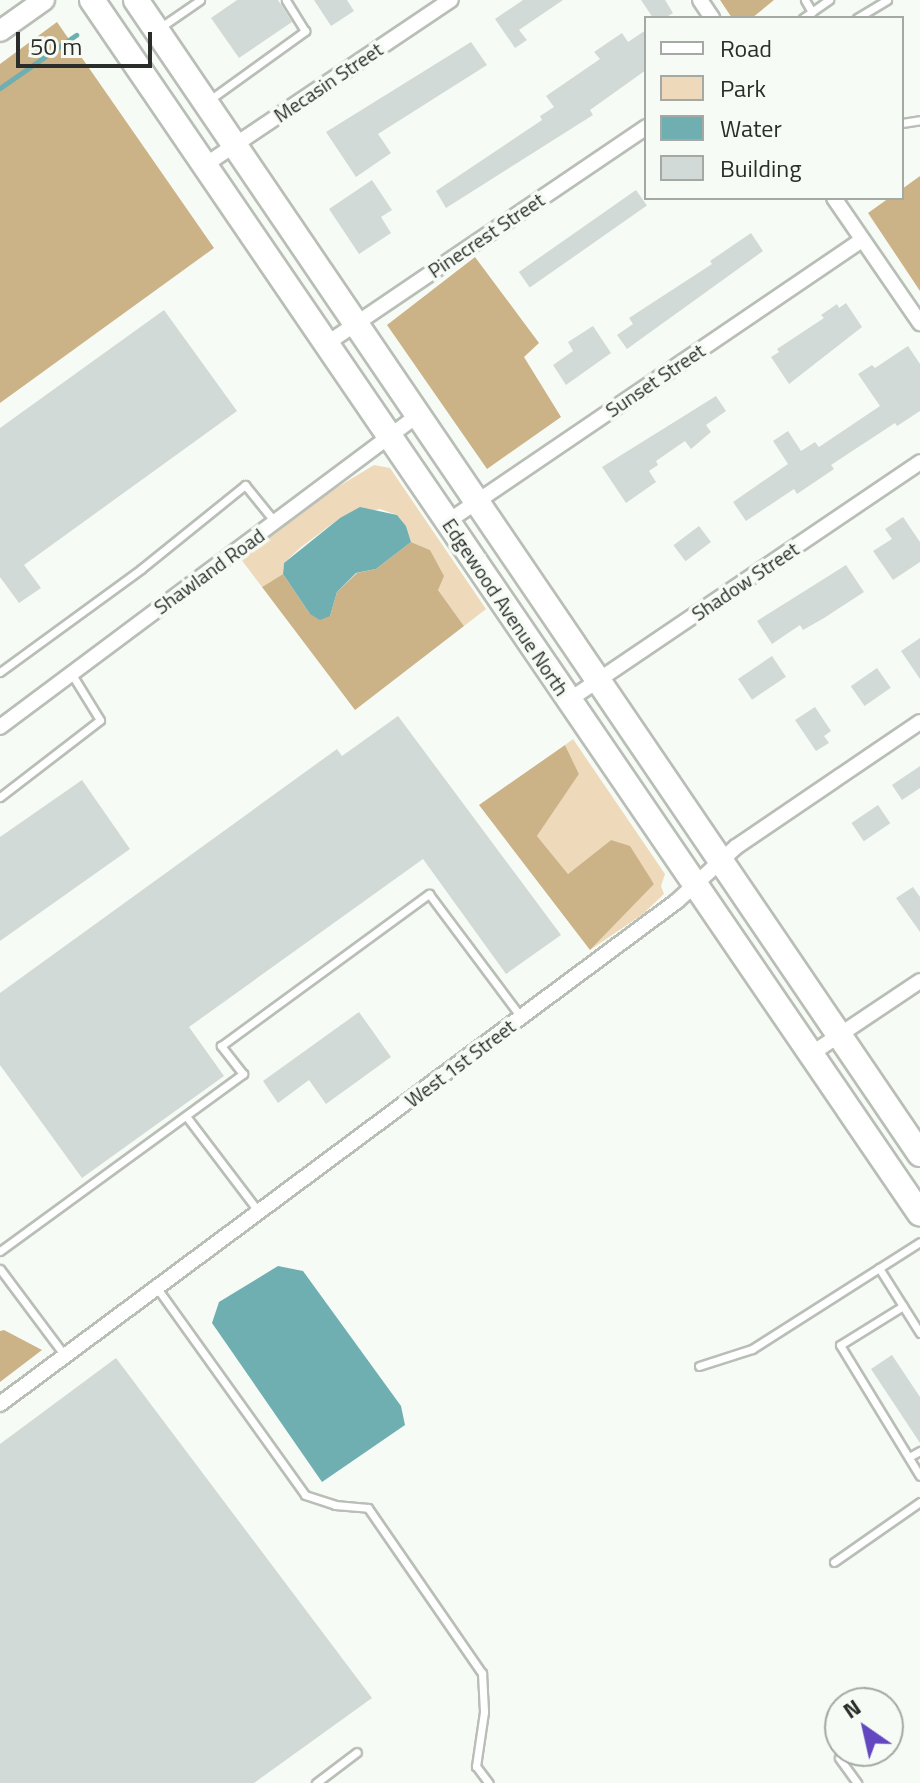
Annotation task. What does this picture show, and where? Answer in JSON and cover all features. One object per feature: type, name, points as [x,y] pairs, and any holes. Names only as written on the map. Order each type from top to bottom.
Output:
[{"type":"main road","name":"Edgewood Avenue North","points":[[92,0],[920,1214]]},
{"type":"main road","name":"Edgewood Avenue North","points":[[136,0],[920,1154]]},
{"type":"street","points":[[0,31],[44,0]]},
{"type":"street","name":"Mecasin Street","points":[[205,165],[451,0]]},
{"type":"street","name":"Pinecrest Street","points":[[326,344],[644,128]]},
{"type":"street","points":[[835,200],[920,323]]},
{"type":"street","name":"Sunset Street","points":[[447,522],[862,240]]},
{"type":"street","name":"Shawland Road","points":[[0,727],[418,415]]},
{"type":"street","name":"Shadow Street","points":[[569,700],[920,462]]},
{"type":"street","name":"West 1st Street","points":[[0,1404],[696,885],[736,847],[920,722]]},
{"type":"street","points":[[811,1054],[920,981]]},
{"type":"lane","points":[[157,30],[200,0]]},
{"type":"lane","points":[[206,102],[305,31],[286,0]]},
{"type":"lane","points":[[805,0],[812,12]]},
{"type":"lane","points":[[806,16],[829,0]]},
{"type":"lane","points":[[860,16],[887,0]]},
{"type":"lane","points":[[0,672],[141,569],[245,485],[275,522]]},
{"type":"lane","points":[[0,797],[100,720],[71,672]]},
{"type":"lane","points":[[0,1251],[243,1074],[221,1046],[429,894],[521,1017]]},
{"type":"lane","points":[[186,1116],[259,1212]]},
{"type":"lane","points":[[699,1366],[752,1349],[920,1242]]},
{"type":"lane","points":[[879,1268],[920,1333]]},
{"type":"lane","points":[[0,1269],[65,1356]]},
{"type":"lane","points":[[157,1288],[305,1495],[335,1505],[368,1508],[482,1673],[484,1712],[476,1766],[489,1783]]},
{"type":"lane","points":[[903,1306],[840,1345],[920,1476]]},
{"type":"lane","points":[[909,1457],[920,1451]]},
{"type":"lane","points":[[834,1562],[920,1502]]},
{"type":"lane","points":[[318,1782],[357,1752]]},
{"type":"green space","points":[[374,465],[390,468],[486,609],[464,626],[438,590],[430,550],[411,542],[406,526],[397,515],[380,509],[340,518],[284,563],[283,574],[262,587],[240,558],[326,494]]},
{"type":"green space","points":[[573,739],[665,874],[661,886],[664,894],[643,914],[590,950],[654,883],[611,840],[568,874],[537,836],[579,774],[565,745]]},
{"type":"shaded area","points":[[720,0],[774,0],[754,16],[731,16]]},
{"type":"shaded area","points":[[57,22],[214,248],[0,403],[0,64]]},
{"type":"shaded area","points":[[920,176],[920,291],[868,213],[886,200],[904,200],[904,188]]},
{"type":"shaded area","points":[[475,257],[539,343],[524,357],[561,417],[487,469],[387,325]]},
{"type":"shaded area","points":[[411,542],[430,550],[444,576],[438,590],[464,626],[355,710],[262,587],[283,574],[310,614],[330,616],[337,592],[357,573],[376,569]]},
{"type":"shaded area","points":[[565,745],[579,774],[537,836],[568,874],[611,840],[630,846],[654,884],[590,950],[479,805]]},
{"type":"shaded area","points":[[4,1330],[42,1350],[0,1382],[0,1331]]},
{"type":"water","points":[[360,507],[397,515],[406,526],[411,542],[376,569],[356,573],[337,592],[330,616],[320,620],[310,614],[283,574],[284,563],[340,518]]},
{"type":"water","points":[[278,1266],[303,1271],[401,1406],[405,1425],[322,1482],[212,1323],[219,1302]]},
{"type":"building","points":[[237,0],[278,0],[292,22],[239,58],[211,18]]},
{"type":"building","points":[[314,0],[347,0],[354,11],[331,26]]},
{"type":"building","points":[[523,0],[563,0],[519,30],[527,40],[515,48],[495,19]]},
{"type":"building","points":[[641,0],[665,0],[673,13],[668,16],[652,16]]},
{"type":"building","points":[[644,31],[644,71],[590,110],[593,115],[446,208],[436,191],[542,120],[540,116],[554,107],[546,96],[600,59],[594,52],[622,33],[628,42]]},
{"type":"building","points":[[471,42],[487,65],[378,134],[391,153],[356,177],[326,132]]},
{"type":"building","points":[[372,180],[392,210],[381,217],[391,233],[359,254],[329,209]]},
{"type":"building","points":[[636,190],[647,206],[530,288],[519,272]]},
{"type":"building","points":[[751,233],[763,251],[627,349],[617,335],[633,324],[629,318],[712,264],[710,261]]},
{"type":"building","points":[[846,303],[862,327],[789,384],[771,357],[779,352],[777,349],[824,318],[821,315],[837,304],[839,308]]},
{"type":"building","points":[[164,310],[237,411],[24,565],[41,588],[19,603],[0,577],[0,428]]},
{"type":"building","points":[[593,326],[611,353],[566,385],[553,365],[573,351],[568,342]]},
{"type":"building","points":[[908,346],[920,364],[920,411],[897,426],[895,423],[831,465],[834,469],[797,494],[794,489],[746,521],[733,502],[788,464],[773,441],[788,431],[801,451],[815,442],[819,447],[880,406],[858,374],[872,365],[875,368]]},
{"type":"building","points":[[716,396],[726,411],[706,425],[711,432],[691,449],[685,441],[656,461],[658,465],[649,471],[656,482],[626,503],[602,467]]},
{"type":"building","points":[[903,517],[920,542],[920,562],[893,580],[873,551],[892,539],[885,529]]},
{"type":"building","points":[[699,526],[711,542],[685,561],[673,545]]},
{"type":"building","points":[[846,565],[864,592],[803,630],[800,625],[772,644],[757,621]]},
{"type":"building","points":[[920,638],[920,679],[901,651]]},
{"type":"building","points":[[772,656],[786,677],[752,700],[738,679]]},
{"type":"building","points":[[877,668],[891,688],[865,706],[851,686]]},
{"type":"building","points":[[815,707],[831,731],[824,736],[829,743],[816,751],[795,720]]},
{"type":"building","points":[[398,716],[561,935],[506,974],[423,859],[189,1027],[224,1076],[82,1178],[0,1065],[0,993],[337,749],[342,756]]},
{"type":"building","points":[[920,766],[920,788],[902,800],[892,785]]},
{"type":"building","points":[[82,780],[130,849],[0,941],[0,837]]},
{"type":"building","points":[[878,805],[890,823],[864,841],[851,823]]},
{"type":"building","points":[[913,887],[920,897],[920,932],[896,898]]},
{"type":"building","points":[[359,1012],[391,1057],[326,1104],[309,1080],[278,1103],[263,1081]]},
{"type":"building","points":[[892,1355],[920,1397],[920,1443],[871,1369]]},
{"type":"building","points":[[116,1358],[372,1698],[254,1783],[0,1783],[0,1444]]},
{"type":"waterway","points":[[0,88],[76,35]]}]
